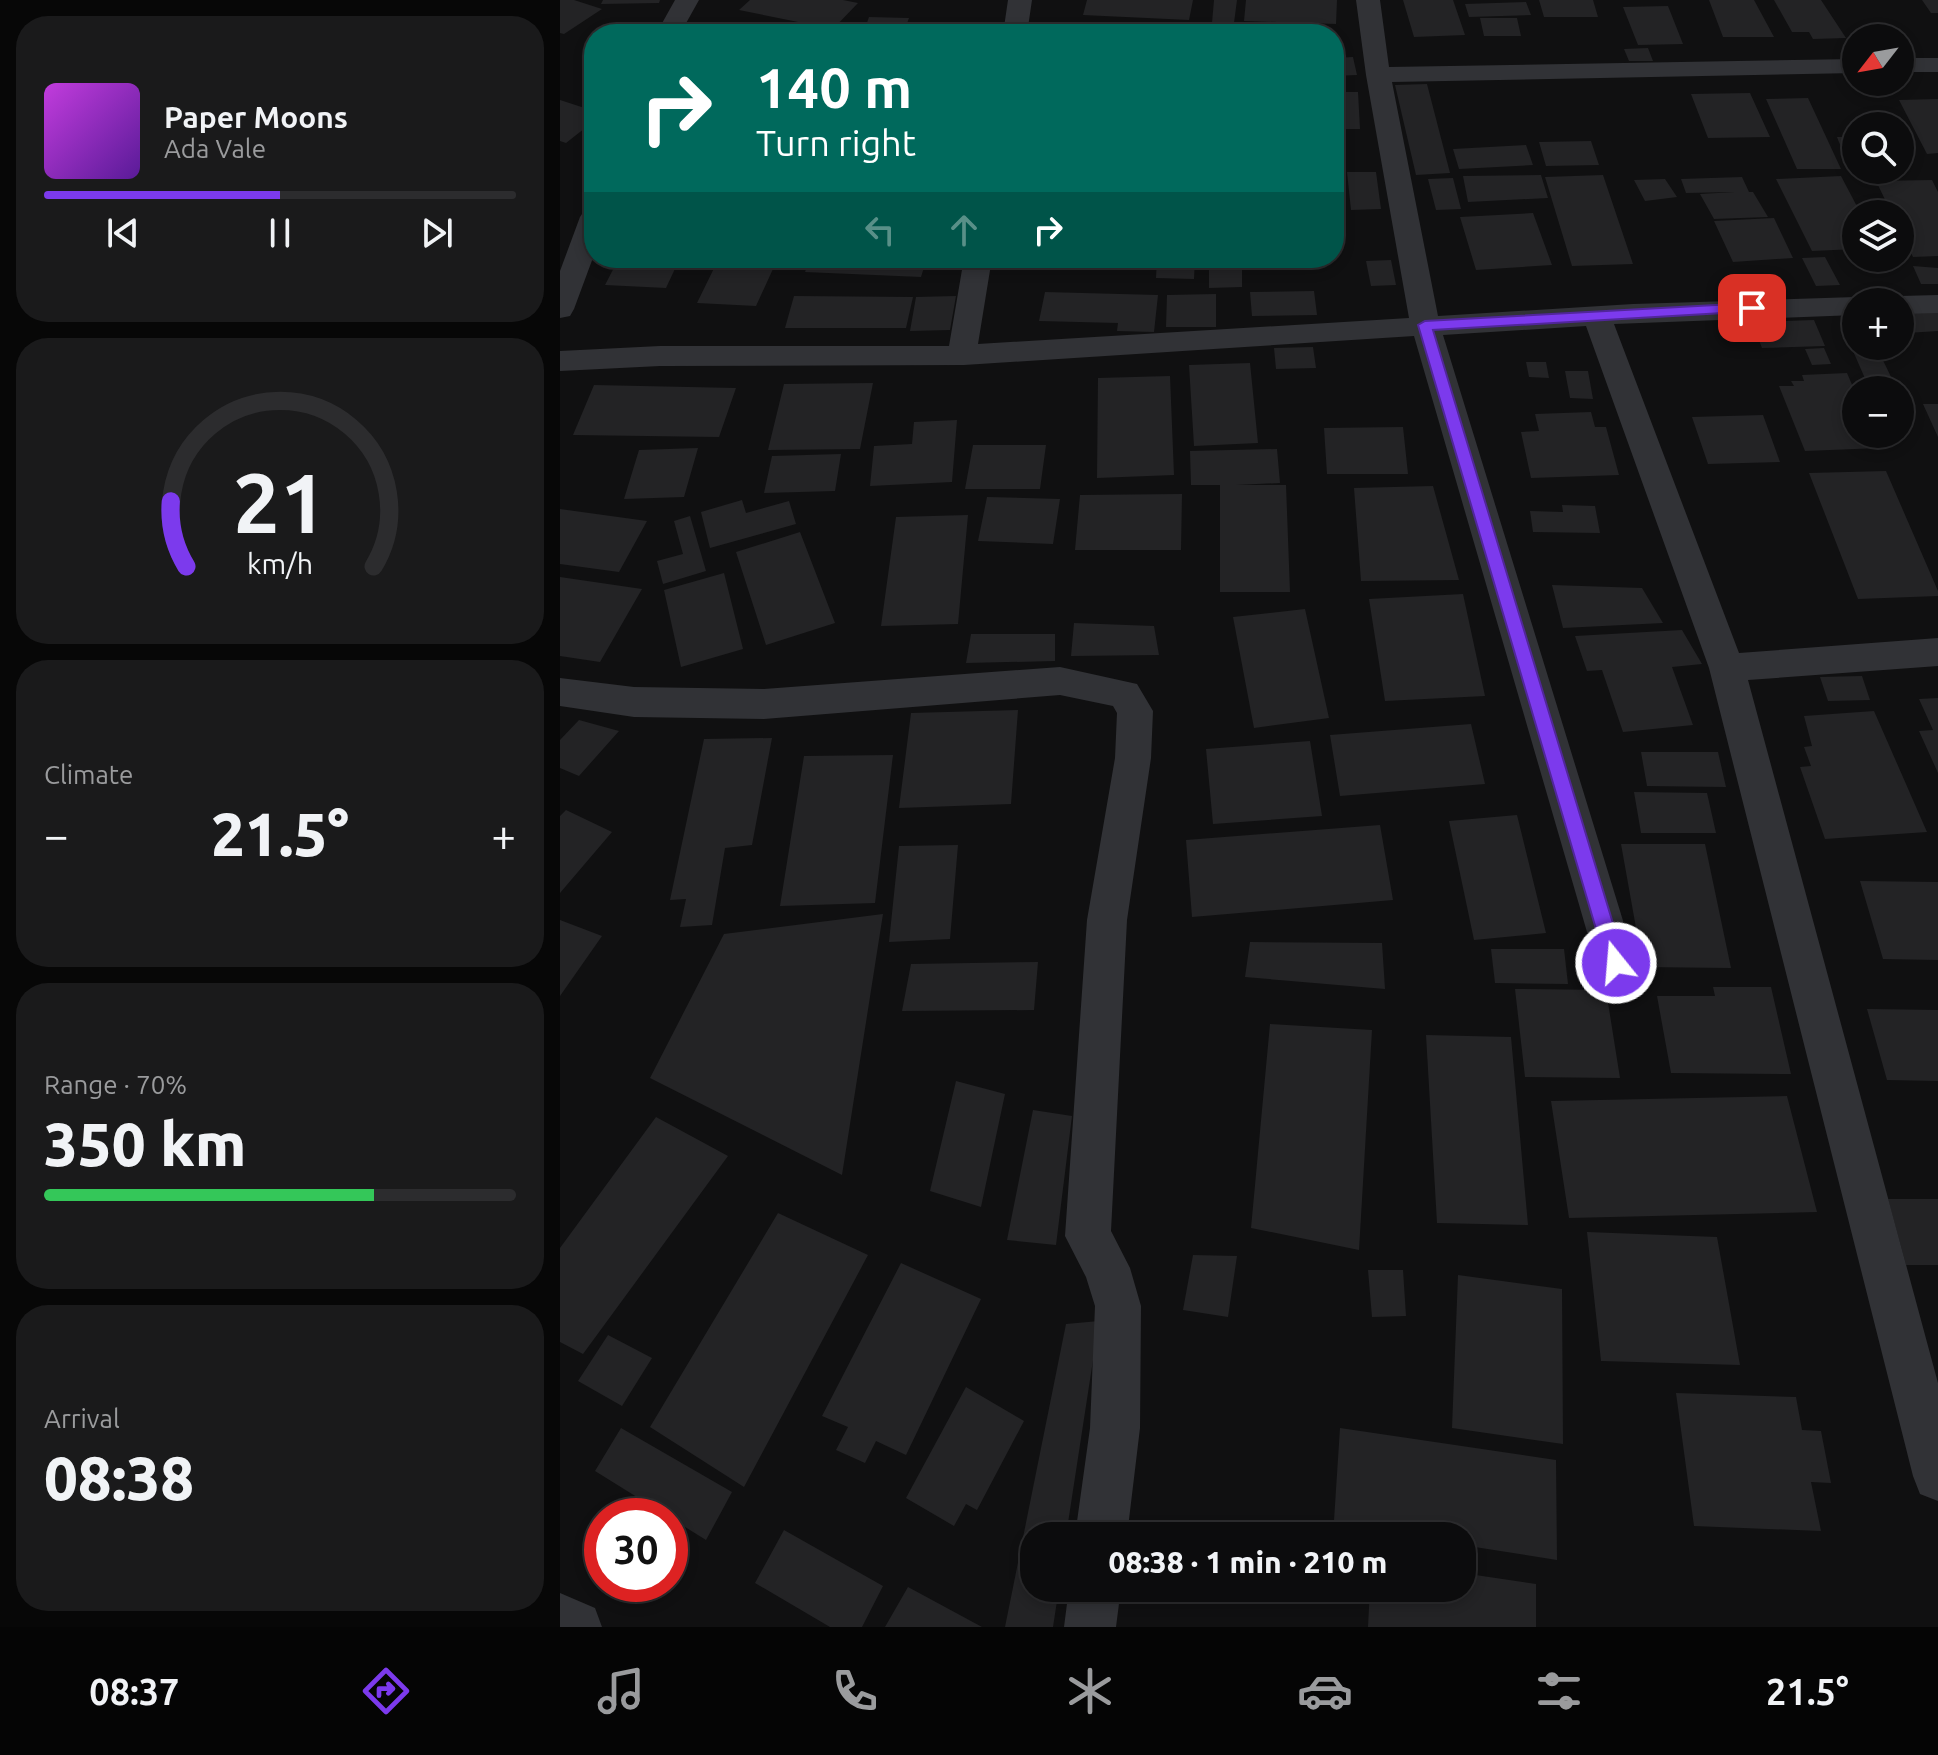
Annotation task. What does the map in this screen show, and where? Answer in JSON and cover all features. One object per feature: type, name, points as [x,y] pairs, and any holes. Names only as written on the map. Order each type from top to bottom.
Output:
[{"type":"street","points":[[674,24],[687,0]]},
{"type":"street","points":[[1016,24],[1020,0]]},
{"type":"street","points":[[1368,0],[1378,75],[1425,325],[1616,963]]},
{"type":"street","points":[[1914,65],[1938,65]]},
{"type":"street","points":[[1378,75],[1842,66]]},
{"type":"street","points":[[560,309],[584,244]]},
{"type":"street","points":[[962,355],[976,268]]},
{"type":"street","points":[[1914,305],[1938,304]]},
{"type":"street","points":[[560,361],[962,355],[1425,325],[1842,306]]},
{"type":"street","points":[[1597,318],[1610,346],[1727,668],[1924,1356],[1938,1476]]},
{"type":"street","points":[[1727,668],[1938,652]]},
{"type":"street","points":[[560,692],[634,702],[764,704],[1060,681],[1124,694],[1135,711],[1133,758],[1107,920],[1088,1236],[1107,1268],[1118,1306],[1115,1428],[1103,1522]]},
{"type":"street","points":[[1090,1627],[1093,1602]]},
{"type":"street","points":[[560,1619],[576,1627]]},
{"type":"building","points":[[560,0],[574,0],[602,9],[564,34],[560,33]]},
{"type":"building","points":[[603,0],[660,0],[659,3],[601,4]]},
{"type":"building","points":[[750,0],[843,0],[858,3],[838,24],[808,24],[739,10]]},
{"type":"building","points":[[1087,0],[1193,0],[1189,20],[1083,15]]},
{"type":"building","points":[[1214,0],[1237,0],[1234,23],[1212,23]]},
{"type":"building","points":[[1246,0],[1337,0],[1336,24],[1244,21]]},
{"type":"building","points":[[1403,0],[1453,0],[1465,35],[1414,37]]},
{"type":"building","points":[[1539,0],[1593,0],[1598,17],[1544,17]]},
{"type":"building","points":[[1709,0],[1754,0],[1774,37],[1723,37]]},
{"type":"building","points":[[1774,0],[1821,0],[1842,32],[1842,38],[1813,39],[1809,32],[1792,32]]},
{"type":"building","points":[[1922,0],[1938,0],[1938,13],[1931,13]]},
{"type":"building","points":[[1526,2],[1531,15],[1469,17],[1465,4]]},
{"type":"building","points":[[1668,6],[1683,44],[1638,45],[1623,7]]},
{"type":"building","points":[[869,17],[909,18],[907,24],[867,24]]},
{"type":"building","points":[[1480,18],[1517,18],[1521,36],[1484,36]]},
{"type":"building","points":[[1648,48],[1653,61],[1629,61],[1624,49]]},
{"type":"building","points":[[1344,57],[1353,57],[1357,75],[1344,76]]},
{"type":"building","points":[[1427,84],[1450,173],[1416,175],[1395,85]]},
{"type":"building","points":[[1344,92],[1358,92],[1360,129],[1344,129]]},
{"type":"building","points":[[1750,93],[1770,137],[1708,138],[1691,94]]},
{"type":"building","points":[[1808,98],[1841,169],[1797,169],[1766,99]]},
{"type":"building","points":[[1938,99],[1938,153],[1927,154],[1914,129],[1914,112],[1905,112],[1899,100]]},
{"type":"building","points":[[560,100],[584,108],[584,129],[566,143],[560,141]]},
{"type":"building","points":[[1591,141],[1599,165],[1546,166],[1539,142]]},
{"type":"building","points":[[1526,145],[1533,165],[1459,169],[1453,149]]},
{"type":"building","points":[[1347,172],[1376,172],[1381,209],[1351,210]]},
{"type":"building","points":[[1541,175],[1548,198],[1468,202],[1463,176]]},
{"type":"building","points":[[1603,175],[1633,264],[1572,266],[1545,177]]},
{"type":"building","points":[[1841,176],[1842,184],[1845,184],[1854,200],[1842,200],[1842,250],[1812,251],[1776,179]]},
{"type":"building","points":[[1742,177],[1768,217],[1714,219],[1700,194],[1735,192],[1686,193],[1681,179]]},
{"type":"building","points":[[1453,178],[1461,209],[1436,210],[1428,179]]},
{"type":"building","points":[[1665,179],[1677,197],[1645,201],[1634,180]]},
{"type":"building","points":[[1914,180],[1932,180],[1938,192],[1938,256],[1914,257],[1914,200],[1885,200],[1877,184],[1914,184]]},
{"type":"building","points":[[1533,213],[1552,265],[1476,270],[1460,217]]},
{"type":"building","points":[[1774,218],[1793,258],[1733,262],[1714,221]]},
{"type":"building","points":[[1825,257],[1840,285],[1816,286],[1802,258]]},
{"type":"building","points":[[1391,260],[1396,285],[1371,286],[1366,261]]},
{"type":"building","points":[[1914,266],[1938,268],[1938,284],[1921,284]]},
{"type":"building","points":[[614,268],[675,268],[666,288],[605,285]]},
{"type":"building","points":[[714,268],[773,268],[756,306],[697,303]]},
{"type":"building","points":[[806,268],[924,268],[921,277],[805,272]]},
{"type":"building","points":[[1008,268],[1041,268],[1041,269]]},
{"type":"building","points":[[1156,268],[1195,268],[1194,279],[1156,278]]},
{"type":"building","points":[[1209,268],[1242,268],[1242,287],[1209,288]]},
{"type":"building","points":[[1314,291],[1317,315],[1252,316],[1250,292]]},
{"type":"building","points":[[1045,292],[1158,295],[1154,332],[1117,331],[1118,323],[1039,321]]},
{"type":"building","points":[[1216,294],[1216,327],[1166,327],[1167,295]]},
{"type":"building","points":[[794,296],[913,297],[906,328],[785,328]]},
{"type":"building","points":[[956,296],[950,330],[910,331],[916,297]]},
{"type":"building","points":[[1938,311],[1938,331],[1914,333],[1914,312]]},
{"type":"building","points":[[1814,320],[1825,346],[1762,348],[1752,322]]},
{"type":"building","points":[[1313,347],[1316,368],[1276,369],[1274,348]]},
{"type":"building","points":[[1824,348],[1831,364],[1812,365],[1805,349]]},
{"type":"building","points":[[1857,360],[1883,360],[1891,376],[1864,376]]},
{"type":"building","points":[[1526,362],[1546,362],[1549,378],[1529,377]]},
{"type":"building","points":[[1250,363],[1258,443],[1194,446],[1189,365]]},
{"type":"building","points":[[1565,371],[1588,371],[1593,399],[1570,398]]},
{"type":"building","points":[[1847,373],[1848,376],[1842,376],[1842,448],[1880,448],[1805,451],[1779,386],[1794,386],[1791,381],[1804,381],[1802,375]]},
{"type":"building","points":[[1170,376],[1174,475],[1097,478],[1098,378]]},
{"type":"building","points":[[873,383],[860,449],[768,450],[784,384]]},
{"type":"building","points":[[594,385],[736,388],[719,437],[573,435]]},
{"type":"building","points":[[1923,404],[1938,404],[1938,437]]},
{"type":"building","points":[[1591,412],[1595,427],[1606,427],[1619,475],[1531,478],[1521,432],[1539,431],[1535,414]]},
{"type":"building","points":[[1763,415],[1780,462],[1708,464],[1692,417]]},
{"type":"building","points":[[957,420],[952,482],[870,486],[874,446],[912,444],[914,422]]},
{"type":"building","points":[[1403,427],[1408,474],[1327,474],[1324,428]]},
{"type":"building","points":[[973,445],[1046,445],[1040,489],[965,489]]},
{"type":"building","points":[[698,448],[684,497],[624,499],[639,450]]},
{"type":"building","points":[[1277,449],[1280,483],[1236,485],[1286,485],[1290,592],[1220,592],[1220,485],[1191,485],[1190,451]]},
{"type":"building","points":[[841,454],[835,491],[764,493],[772,456]]},
{"type":"building","points":[[1886,471],[1938,596],[1858,599],[1809,473]]},
{"type":"building","points":[[1433,486],[1459,580],[1361,581],[1354,488]]},
{"type":"building","points":[[1182,494],[1181,550],[1075,550],[1080,495]]},
{"type":"building","points":[[987,497],[1060,499],[1053,544],[978,541]]},
{"type":"building","points":[[742,500],[746,513],[789,501],[796,524],[710,548],[701,512]]},
{"type":"building","points":[[1562,505],[1595,506],[1600,533],[1533,532],[1530,511],[1563,512]]},
{"type":"building","points":[[560,509],[647,521],[619,572],[560,564]]},
{"type":"building","points":[[968,515],[958,624],[881,626],[896,517]]},
{"type":"building","points":[[690,516],[706,571],[663,584],[657,561],[683,554],[674,521]]},
{"type":"building","points":[[800,532],[835,623],[766,645],[736,552]]},
{"type":"building","points":[[724,573],[743,649],[681,667],[664,590]]},
{"type":"building","points":[[560,577],[642,589],[600,662],[560,656]]},
{"type":"building","points":[[1552,585],[1642,588],[1663,623],[1563,628]]},
{"type":"building","points":[[1463,594],[1485,696],[1385,701],[1369,599]]},
{"type":"building","points":[[1305,609],[1329,718],[1254,728],[1233,617]]},
{"type":"building","points":[[1074,623],[1154,626],[1159,655],[1071,656]]},
{"type":"building","points":[[1682,630],[1702,664],[1672,667],[1693,725],[1623,732],[1602,670],[1587,671],[1575,636]]},
{"type":"building","points":[[971,634],[1055,634],[1055,661],[966,663]]},
{"type":"building","points":[[1862,676],[1870,700],[1828,701],[1820,677]]},
{"type":"building","points":[[1938,698],[1938,773],[1919,731],[1933,730],[1919,699]]},
{"type":"building","points":[[1018,710],[1011,804],[899,808],[911,713]]},
{"type":"building","points":[[1874,711],[1927,832],[1825,839],[1800,767],[1811,766],[1804,747],[1812,746],[1804,716]]},
{"type":"building","points":[[579,720],[619,731],[579,776],[560,768],[560,740]]},
{"type":"building","points":[[1471,724],[1485,784],[1340,796],[1330,735]]},
{"type":"building","points":[[772,738],[752,845],[725,848],[712,925],[680,927],[686,899],[670,900],[704,739]]},
{"type":"building","points":[[1310,741],[1322,816],[1213,824],[1206,749]]},
{"type":"building","points":[[1641,752],[1718,752],[1726,787],[1647,786]]},
{"type":"building","points":[[893,755],[875,903],[780,906],[804,756]]},
{"type":"building","points":[[1634,792],[1707,793],[1716,833],[1641,833]]},
{"type":"building","points":[[566,810],[612,832],[560,893],[560,816]]},
{"type":"building","points":[[1517,815],[1546,933],[1474,940],[1449,821]]},
{"type":"building","points":[[1380,825],[1393,900],[1192,917],[1186,840]]},
{"type":"building","points":[[1621,844],[1705,844],[1731,968],[1643,967]]},
{"type":"building","points":[[958,845],[950,939],[889,942],[899,846]]},
{"type":"building","points":[[1860,881],[1938,882],[1938,960],[1883,959]]},
{"type":"building","points":[[883,914],[842,1175],[650,1078],[724,934]]},
{"type":"building","points":[[560,920],[602,936],[560,996]]},
{"type":"building","points":[[1250,942],[1382,943],[1385,989],[1245,977]]},
{"type":"building","points":[[1491,949],[1564,949],[1568,984],[1495,983]]},
{"type":"building","points":[[1038,962],[1034,1010],[902,1011],[911,964]]},
{"type":"building","points":[[1713,987],[1771,987],[1791,1074],[1671,1073],[1657,996],[1715,996]]},
{"type":"building","points":[[1515,989],[1606,990],[1620,1078],[1525,1077]]},
{"type":"building","points":[[1867,1009],[1938,1010],[1938,1081],[1887,1080]]},
{"type":"building","points":[[1270,1024],[1372,1030],[1359,1250],[1251,1228]]},
{"type":"building","points":[[1426,1035],[1511,1037],[1528,1225],[1437,1223]]},
{"type":"building","points":[[956,1081],[1005,1094],[981,1207],[930,1191]]},
{"type":"building","points":[[1787,1096],[1817,1212],[1569,1218],[1551,1101]]},
{"type":"building","points":[[1033,1110],[1072,1116],[1056,1245],[1007,1240]]},
{"type":"building","points":[[656,1117],[728,1156],[583,1354],[560,1342],[560,1248]]},
{"type":"building","points":[[1888,1199],[1938,1199],[1938,1265],[1906,1265]]},
{"type":"building","points":[[778,1213],[868,1255],[744,1487],[650,1427]]},
{"type":"building","points":[[1587,1232],[1717,1237],[1740,1365],[1601,1361]]},
{"type":"building","points":[[1193,1255],[1237,1256],[1228,1317],[1183,1310]]},
{"type":"building","points":[[901,1263],[981,1299],[906,1455],[876,1441],[865,1463],[836,1450],[848,1427],[822,1416]]},
{"type":"building","points":[[1368,1270],[1403,1270],[1406,1316],[1372,1317]]},
{"type":"building","points":[[1458,1275],[1562,1289],[1563,1444],[1452,1428]]},
{"type":"building","points":[[1099,1321],[1068,1522],[1026,1522],[1066,1324]]},
{"type":"building","points":[[608,1335],[652,1358],[622,1406],[578,1381]]},
{"type":"building","points":[[966,1387],[1024,1421],[977,1510],[966,1504],[954,1526],[906,1498]]},
{"type":"building","points":[[1676,1393],[1796,1397],[1802,1430],[1821,1431],[1831,1483],[1811,1482],[1821,1531],[1694,1526]]},
{"type":"building","points":[[621,1428],[732,1492],[706,1540],[688,1529],[688,1498],[638,1498],[595,1471]]},
{"type":"building","points":[[1340,1428],[1556,1460],[1557,1560],[1476,1547],[1476,1522],[1334,1522]]},
{"type":"building","points":[[784,1530],[883,1586],[862,1627],[830,1627],[755,1583]]},
{"type":"building","points":[[1020,1552],[1020,1602],[1057,1602],[1053,1627],[1005,1627]]},
{"type":"building","points":[[1476,1575],[1536,1584],[1536,1627],[1368,1627],[1369,1602],[1476,1602]]},
{"type":"building","points":[[908,1587],[982,1627],[885,1627]]},
{"type":"route","points":[[1616,963],[1425,325],[1752,308]]}]
